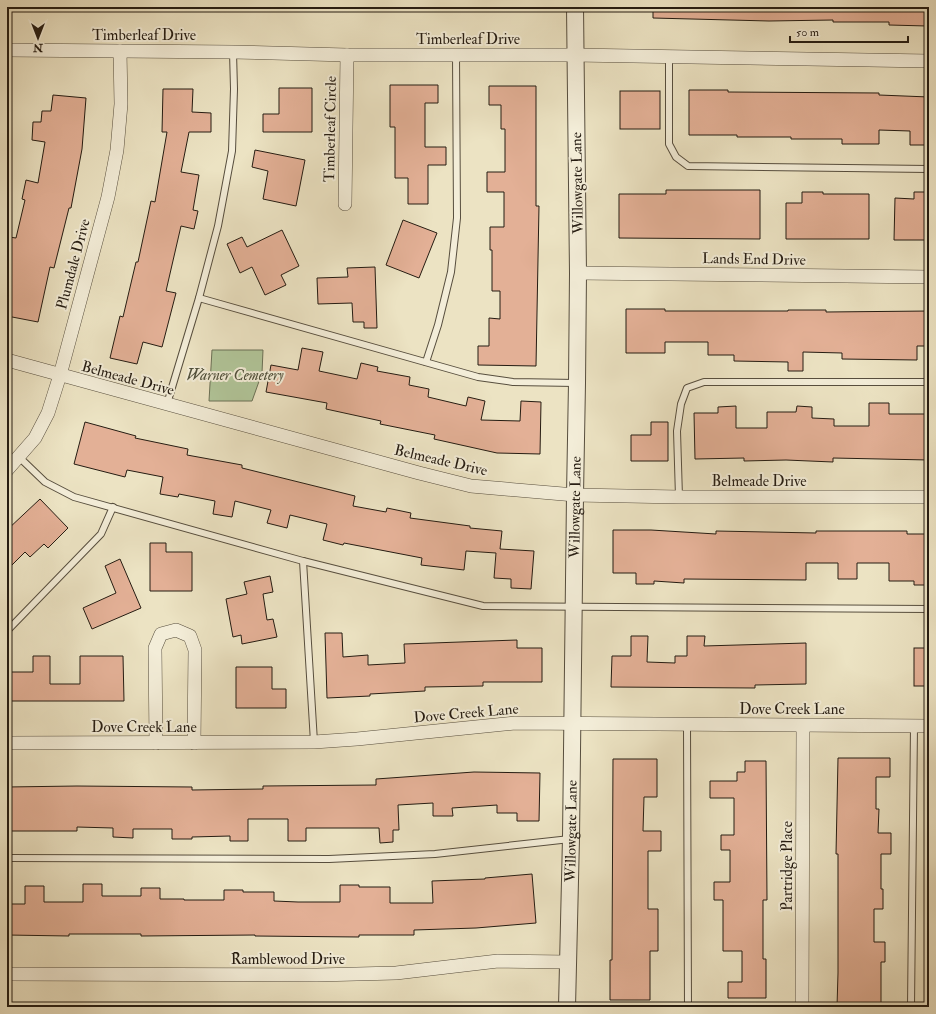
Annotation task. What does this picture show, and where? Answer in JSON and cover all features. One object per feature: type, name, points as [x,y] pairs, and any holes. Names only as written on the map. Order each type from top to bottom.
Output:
[{"type":"street","name":"Willowgate Lane","points":[[567,1007],[572,838],[578,273],[575,7]]},
{"type":"street","name":"Timberleaf Drive","points":[[7,50],[233,52],[347,55],[669,56],[929,61]]},
{"type":"street","name":"Plumdale Drive","points":[[7,470],[35,438],[48,413],[60,375],[108,197],[117,150],[121,104],[120,51]]},
{"type":"street","name":"Timberleaf Circle","points":[[345,204],[347,55]]},
{"type":"street","name":"Lands End Drive","points":[[578,273],[929,277]]},
{"type":"street","name":"Belmeade Drive","points":[[7,360],[167,405],[471,486],[575,495],[679,497],[929,497]]},
{"type":"street","points":[[156,743],[155,648],[161,634],[176,630],[190,636],[195,650],[194,743]]},
{"type":"street","name":"Dove Creek Lane","points":[[7,743],[314,742],[515,724],[929,726]]},
{"type":"street","name":"Partridge Place","points":[[802,1007],[803,726]]},
{"type":"street","name":"Ramblewood Drive","points":[[7,974],[317,975],[396,973],[498,961],[568,962]]},
{"type":"lane","points":[[7,50],[7,86]]},
{"type":"lane","points":[[167,405],[199,298],[218,226],[232,151],[234,89],[233,52]]},
{"type":"lane","points":[[426,362],[438,325],[451,272],[457,218],[456,55]]},
{"type":"lane","points":[[669,56],[670,144],[676,158],[688,166],[929,168]]},
{"type":"lane","points":[[199,298],[478,377],[506,381],[577,383]]},
{"type":"lane","points":[[679,497],[677,431],[681,404],[687,388],[704,382],[929,382]]},
{"type":"lane","points":[[19,457],[46,482],[74,497],[303,561],[483,606],[929,609]]},
{"type":"lane","points":[[7,631],[101,534],[112,507]]},
{"type":"lane","points":[[303,561],[314,742]]},
{"type":"lane","points":[[687,725],[688,1007]]},
{"type":"lane","points":[[911,1007],[914,726]]},
{"type":"lane","points":[[7,858],[328,859],[435,854],[572,838]]},
{"type":"green space","name":"Warner Cemetery","points":[[212,350],[263,350],[262,373],[252,401],[209,401]]},
{"type":"building","points":[[653,7],[927,7],[927,26],[889,25],[889,22],[833,22],[833,20],[769,21],[653,18]]},
{"type":"building","points":[[390,85],[438,85],[438,103],[425,103],[425,147],[446,147],[446,165],[428,165],[428,204],[408,204],[408,178],[395,178],[395,127],[390,127]]},
{"type":"building","points":[[489,86],[536,86],[536,206],[539,206],[536,366],[478,365],[478,346],[489,346],[489,318],[500,319],[500,291],[492,291],[492,250],[490,250],[490,227],[504,227],[504,192],[487,192],[487,172],[505,172],[505,129],[501,129],[501,105],[489,105]]},
{"type":"building","points":[[279,88],[312,88],[312,132],[263,132],[263,114],[279,114]]},
{"type":"building","points":[[163,89],[193,89],[192,112],[211,113],[211,132],[189,132],[181,172],[199,175],[193,210],[198,211],[194,229],[181,226],[166,291],[176,293],[162,347],[143,342],[137,364],[110,358],[120,316],[123,317],[136,262],[138,262],[151,201],[155,202],[167,132],[162,132]]},
{"type":"building","points":[[689,90],[728,90],[728,92],[879,93],[879,95],[929,97],[929,145],[910,145],[910,131],[879,130],[879,144],[842,144],[842,139],[791,139],[791,137],[689,135]]},
{"type":"building","points":[[620,91],[660,91],[660,129],[620,129]]},
{"type":"building","points":[[53,95],[86,98],[82,149],[71,208],[69,208],[54,268],[50,267],[38,322],[7,316],[7,246],[9,237],[16,238],[25,200],[22,199],[26,180],[38,183],[45,142],[32,140],[33,122],[41,122],[42,111],[51,111]]},
{"type":"building","points":[[255,150],[305,160],[296,206],[263,199],[268,171],[252,167]]},
{"type":"building","points":[[666,190],[760,190],[760,239],[619,238],[619,194],[666,194]]},
{"type":"building","points":[[802,192],[823,192],[823,194],[869,194],[869,239],[786,239],[786,203],[802,203]]},
{"type":"building","points":[[914,192],[929,192],[929,240],[894,240],[895,198],[914,199]]},
{"type":"building","points":[[403,220],[437,233],[419,278],[386,265]]},
{"type":"building","points":[[282,230],[299,266],[281,275],[286,285],[265,295],[252,267],[240,273],[227,244],[242,237],[247,247]]},
{"type":"building","points":[[375,267],[377,328],[364,328],[364,322],[353,322],[352,303],[318,304],[317,278],[348,277],[347,268]]},
{"type":"building","points":[[626,309],[665,309],[665,311],[929,311],[929,346],[917,346],[917,360],[842,359],[842,353],[803,352],[803,371],[788,371],[788,362],[734,361],[734,355],[708,355],[708,342],[665,342],[665,353],[626,353]]},
{"type":"building","points":[[302,348],[323,352],[319,371],[357,379],[361,363],[378,367],[377,371],[410,377],[409,385],[429,389],[428,397],[466,406],[468,397],[485,401],[481,420],[520,421],[521,401],[541,402],[540,454],[497,453],[434,439],[435,435],[380,424],[381,421],[326,409],[327,403],[266,392],[271,365],[298,370]]},
{"type":"building","points":[[869,403],[889,403],[889,414],[929,414],[929,460],[833,458],[833,462],[786,460],[744,461],[744,458],[695,459],[694,413],[718,413],[718,407],[736,406],[736,428],[767,428],[767,412],[796,412],[797,406],[812,407],[812,418],[834,419],[834,426],[869,426]]},
{"type":"building","points":[[85,422],[136,436],[135,438],[188,449],[187,455],[242,465],[242,468],[355,496],[353,506],[386,512],[387,508],[411,513],[410,518],[470,526],[470,528],[502,531],[500,549],[534,551],[531,589],[511,588],[511,579],[494,578],[496,553],[466,551],[464,570],[421,565],[422,558],[344,543],[343,545],[323,540],[327,524],[290,515],[287,528],[267,523],[271,510],[235,501],[232,517],[213,514],[215,501],[179,494],[178,497],[160,494],[163,477],[127,470],[125,477],[74,464]]},
{"type":"building","points":[[651,422],[668,422],[668,461],[631,461],[631,435],[651,435]]},
{"type":"building","points":[[40,499],[68,528],[48,548],[44,544],[30,557],[25,552],[7,570],[7,530]]},
{"type":"building","points":[[613,530],[651,530],[716,534],[716,531],[816,533],[816,531],[907,531],[907,534],[929,534],[929,585],[914,585],[914,581],[889,581],[889,563],[857,563],[857,579],[838,579],[838,563],[806,563],[806,580],[684,579],[684,583],[654,581],[654,584],[636,584],[636,573],[613,573]]},
{"type":"building","points":[[150,543],[166,543],[166,552],[192,552],[192,591],[150,591]]},
{"type":"building","points":[[120,559],[141,608],[92,629],[83,608],[116,593],[105,566]]},
{"type":"building","points":[[270,576],[273,592],[263,594],[267,620],[273,619],[277,637],[242,644],[241,635],[233,637],[226,599],[247,594],[244,582]]},
{"type":"building","points":[[325,633],[342,633],[343,657],[368,655],[368,665],[405,663],[404,644],[517,640],[517,648],[542,648],[542,682],[483,682],[483,686],[425,687],[425,691],[327,698]]},
{"type":"building","points":[[631,636],[648,636],[647,662],[675,663],[675,656],[687,656],[687,636],[705,636],[704,646],[806,643],[806,684],[755,685],[755,688],[611,687],[612,656],[631,656]]},
{"type":"building","points":[[914,648],[929,648],[929,686],[914,686]]},
{"type":"building","points":[[33,656],[50,656],[50,684],[80,684],[80,656],[123,656],[124,701],[7,701],[7,672],[33,672]]},
{"type":"building","points":[[236,667],[272,667],[272,689],[286,689],[286,708],[236,708]]},
{"type":"building","points":[[838,758],[890,758],[890,777],[876,777],[876,809],[879,809],[878,833],[891,833],[891,854],[881,854],[881,889],[883,889],[883,909],[874,909],[874,942],[885,942],[885,962],[881,962],[881,1007],[837,1007],[838,854],[836,854]]},
{"type":"building","points":[[613,759],[657,759],[657,797],[644,797],[643,831],[661,831],[661,851],[648,851],[648,909],[658,909],[658,951],[650,951],[650,1000],[610,1000],[610,960],[612,960]]},
{"type":"building","points":[[745,761],[766,761],[767,900],[763,900],[763,959],[766,959],[766,998],[728,998],[728,982],[742,982],[742,951],[723,951],[723,900],[714,900],[714,882],[730,882],[730,850],[721,850],[721,835],[734,835],[734,798],[710,798],[710,781],[737,781],[737,772],[745,772]]},
{"type":"building","points":[[474,772],[540,773],[539,821],[517,821],[517,813],[497,813],[497,805],[452,808],[453,816],[433,816],[433,803],[398,805],[399,830],[393,830],[393,842],[380,843],[379,828],[306,828],[306,841],[288,841],[288,819],[248,819],[248,841],[230,841],[230,836],[172,839],[172,829],[133,829],[133,838],[113,837],[113,828],[77,827],[77,831],[7,831],[7,787],[192,787],[192,790],[263,789],[263,786],[376,785],[376,779]]},
{"type":"building","points":[[532,874],[536,923],[476,928],[414,930],[414,935],[359,935],[359,937],[255,935],[141,936],[141,934],[69,934],[69,936],[7,935],[7,904],[25,904],[25,886],[44,886],[44,902],[83,902],[83,884],[102,884],[102,896],[141,896],[141,888],[160,888],[160,899],[224,900],[224,890],[243,890],[243,892],[274,892],[274,901],[298,902],[340,902],[340,885],[359,885],[359,887],[390,887],[390,903],[433,903],[432,881],[485,879]]}]
